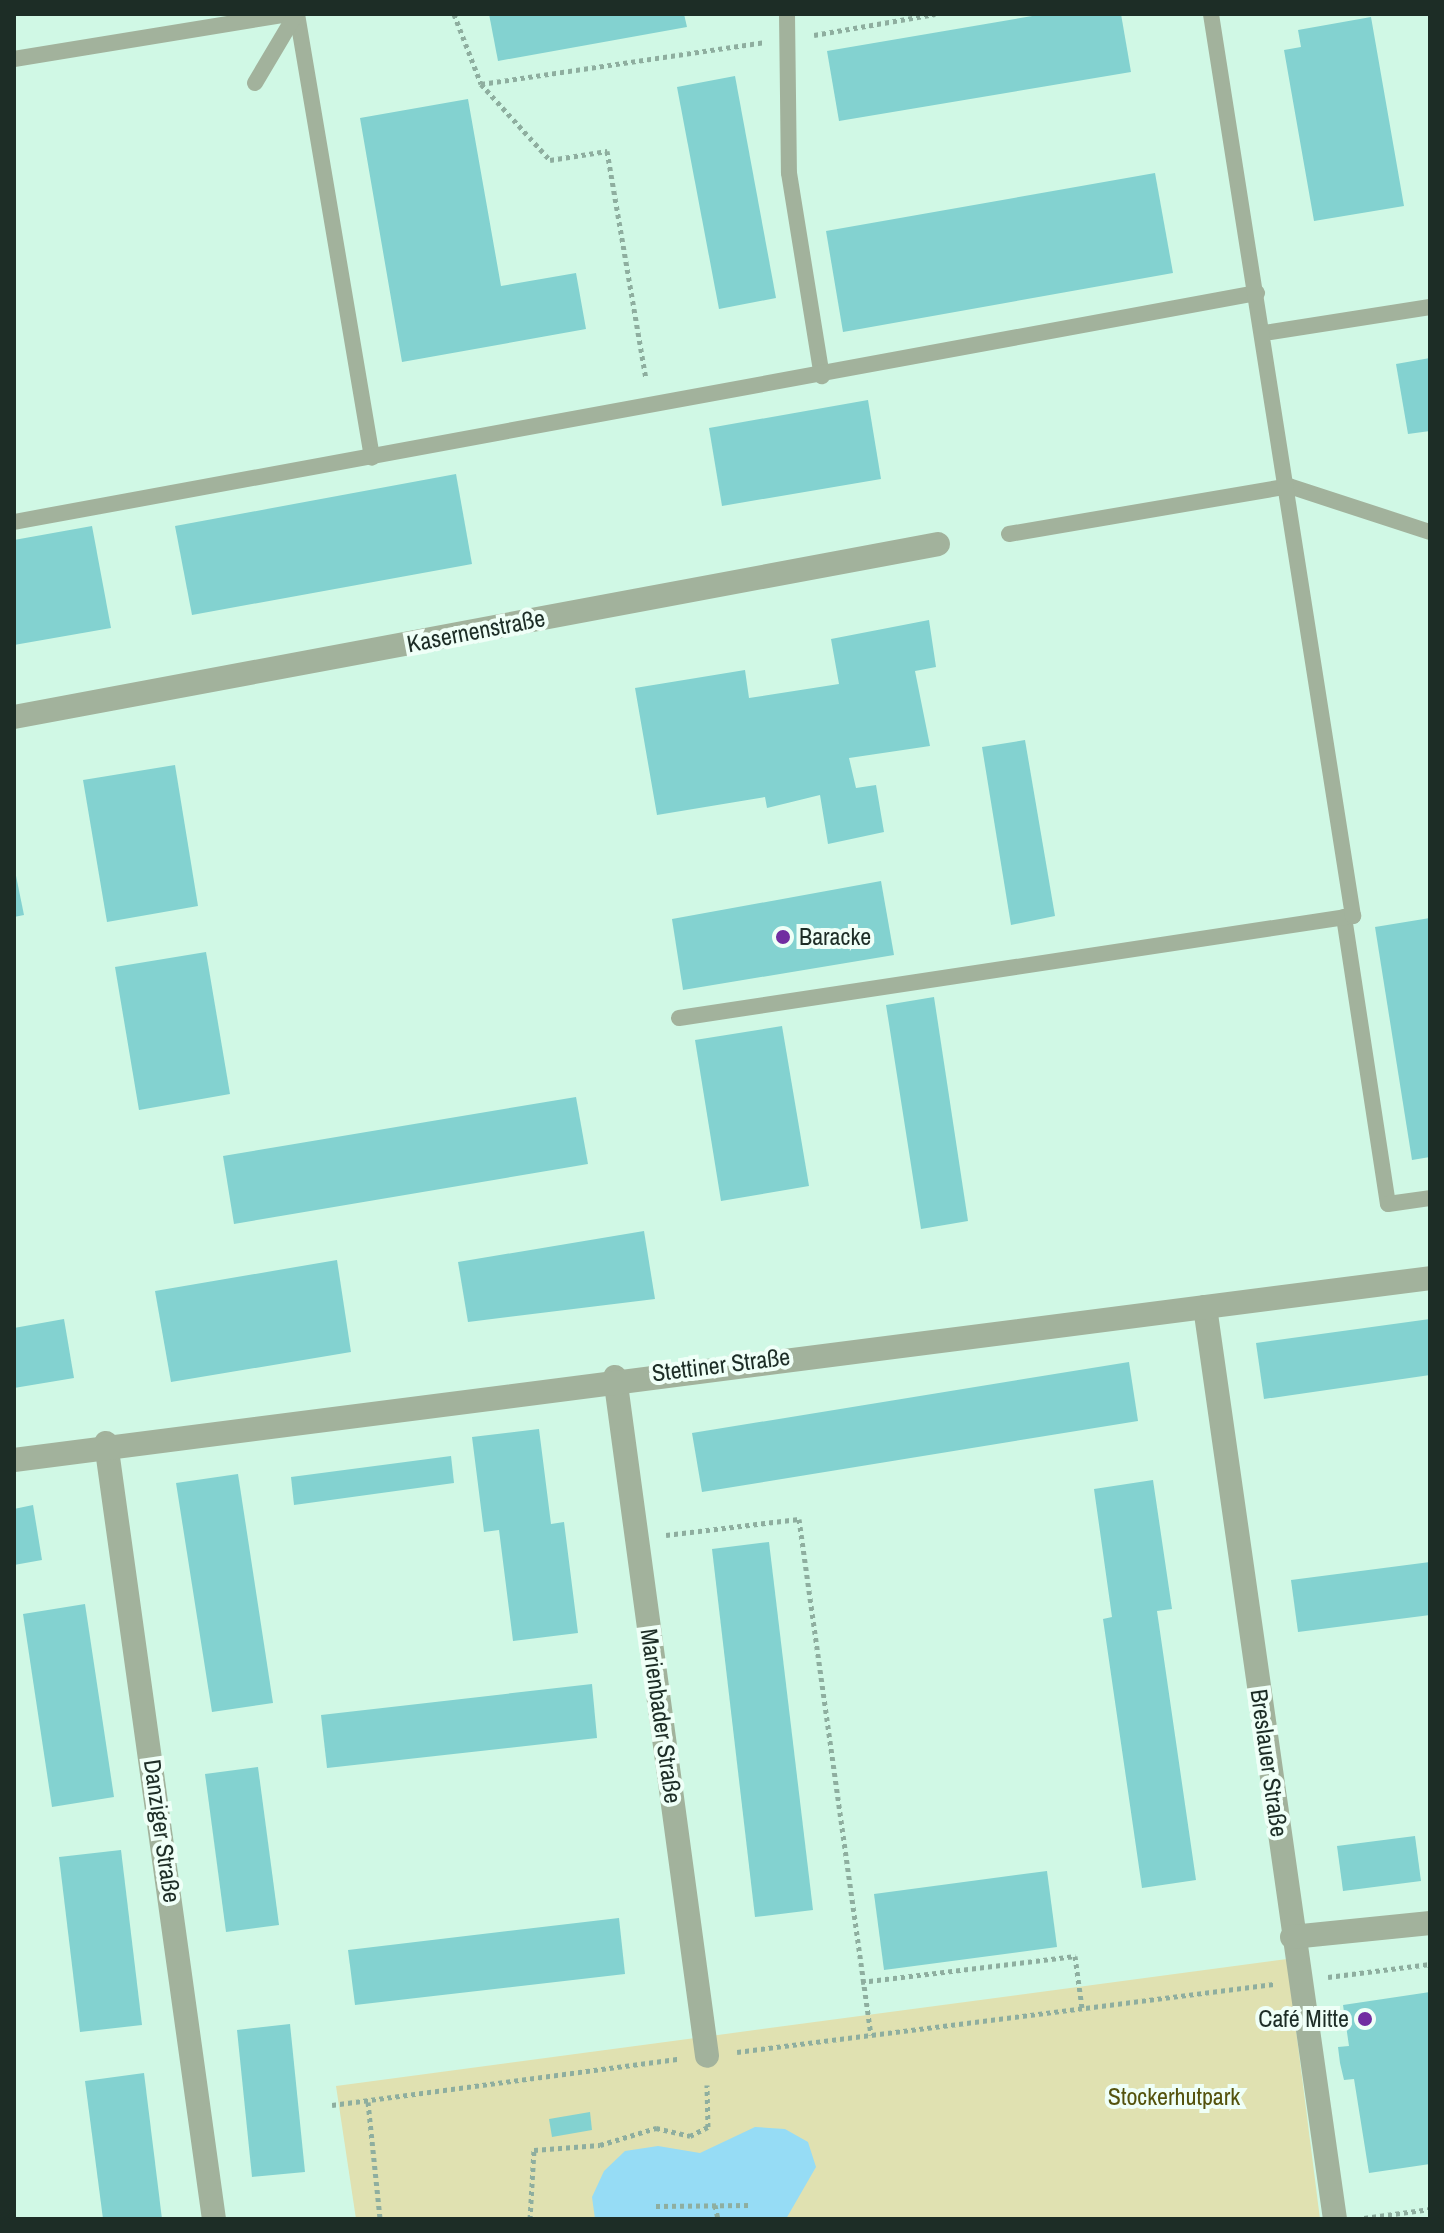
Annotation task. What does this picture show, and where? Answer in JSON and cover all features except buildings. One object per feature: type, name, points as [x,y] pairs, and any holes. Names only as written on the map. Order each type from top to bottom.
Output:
[{"type":"street","name":"Kasernenstraße","points":[[14,717],[938,544]]},
{"type":"street","name":"Stettiner Straße","points":[[14,1460],[106,1443],[615,1377],[1430,1278]]},
{"type":"street","name":"Breslauer Straße","points":[[1205,1307],[1292,1937],[1301,1980],[1335,2219]]},
{"type":"street","name":"Marienbader Straße","points":[[615,1377],[707,2056]]},
{"type":"street","name":"Danziger Straße","points":[[106,1443],[214,2219]]},
{"type":"street","points":[[1292,1937],[1430,1923]]},
{"type":"lane","points":[[14,59],[288,14]]},
{"type":"lane","points":[[255,83],[296,14]]},
{"type":"lane","points":[[296,14],[372,458]]},
{"type":"lane","points":[[787,14],[790,39],[789,173],[822,376]]},
{"type":"lane","points":[[679,1018],[1353,916],[1289,486],[1211,14]]},
{"type":"lane","points":[[14,522],[822,376],[1257,293]]},
{"type":"lane","points":[[1264,333],[1430,307]]},
{"type":"lane","points":[[1009,534],[1289,486],[1430,532]]},
{"type":"lane","points":[[1344,917],[1388,1204],[1430,1198]]},
{"type":"path","points":[[454,14],[481,84],[550,160],[607,151],[650,407]]},
{"type":"path","points":[[481,84],[790,39],[935,14]]},
{"type":"path","points":[[636,1539],[799,1519],[861,1982],[871,2035]]},
{"type":"path","points":[[861,1982],[1075,1956],[1082,2008]]},
{"type":"path","points":[[332,2105],[1430,1964]]},
{"type":"path","points":[[530,2219],[534,2150],[600,2145],[656,2128],[690,2136],[708,2127],[707,2056]]},
{"type":"path","points":[[368,2102],[380,2219]]},
{"type":"path","points":[[715,2205],[718,2219]]},
{"type":"path","points":[[656,2206],[751,2205]]},
{"type":"path","points":[[1359,2219],[1430,2209]]},
{"type":"green space","name":"Stockerhutpark","points":[[1287,1959],[1320,2219],[356,2219],[336,2086]]},
{"type":"water","points":[[755,2127],[785,2129],[808,2142],[816,2167],[786,2219],[595,2219],[592,2197],[604,2171],[625,2151],[658,2146],[700,2153]]},
{"type":"place","name":"Baracke","points":[[783,937]]},
{"type":"place","name":"Café Mitte","points":[[1365,2019]]}]
